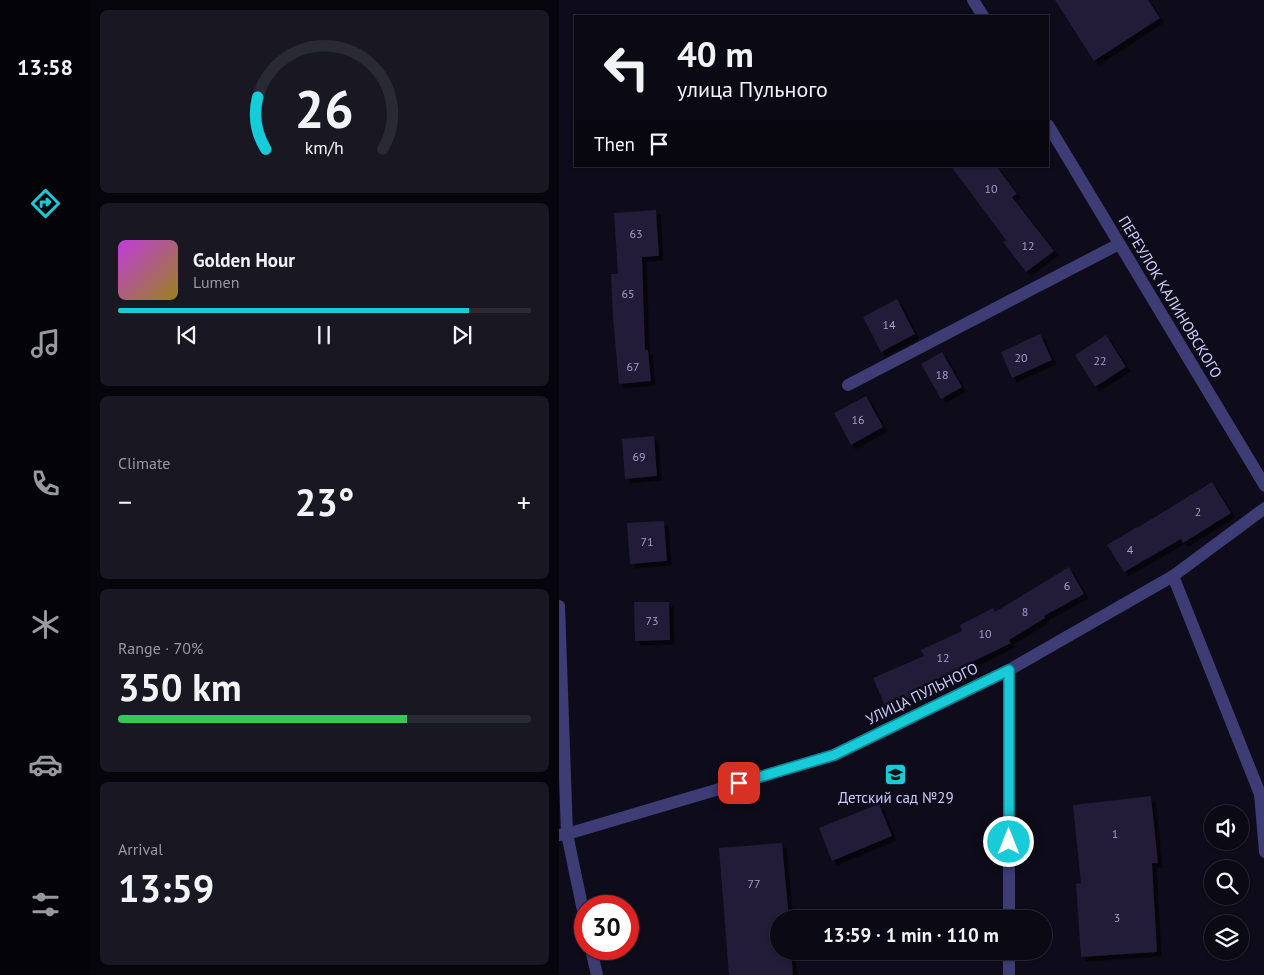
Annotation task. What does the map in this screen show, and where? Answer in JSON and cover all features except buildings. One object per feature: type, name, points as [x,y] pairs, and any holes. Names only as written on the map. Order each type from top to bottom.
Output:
[{"type":"street","points":[[973,0],[982,15]]},
{"type":"street","name":"ПЕРЕУЛОК КАЛИНОВСКОГО","points":[[1049,127],[1264,486]]},
{"type":"street","points":[[848,386],[1119,244]]},
{"type":"street","name":"УЛИЦА ПУЛЬНОГО","points":[[563,834],[834,755],[1009,670],[1173,576],[1264,508]]},
{"type":"street","points":[[1173,576],[1260,794],[1264,852]]},
{"type":"street","points":[[559,606],[563,834],[579,895]]},
{"type":"street","points":[[1009,670],[1009,910]]},
{"type":"street","points":[[594,960],[597,975]]},
{"type":"street","points":[[1009,960],[1009,975]]},
{"type":"place","name":"Детский сад №29","points":[[896,775]]},
{"type":"route","points":[[739,783],[834,755],[1009,670],[1009,842]]}]
